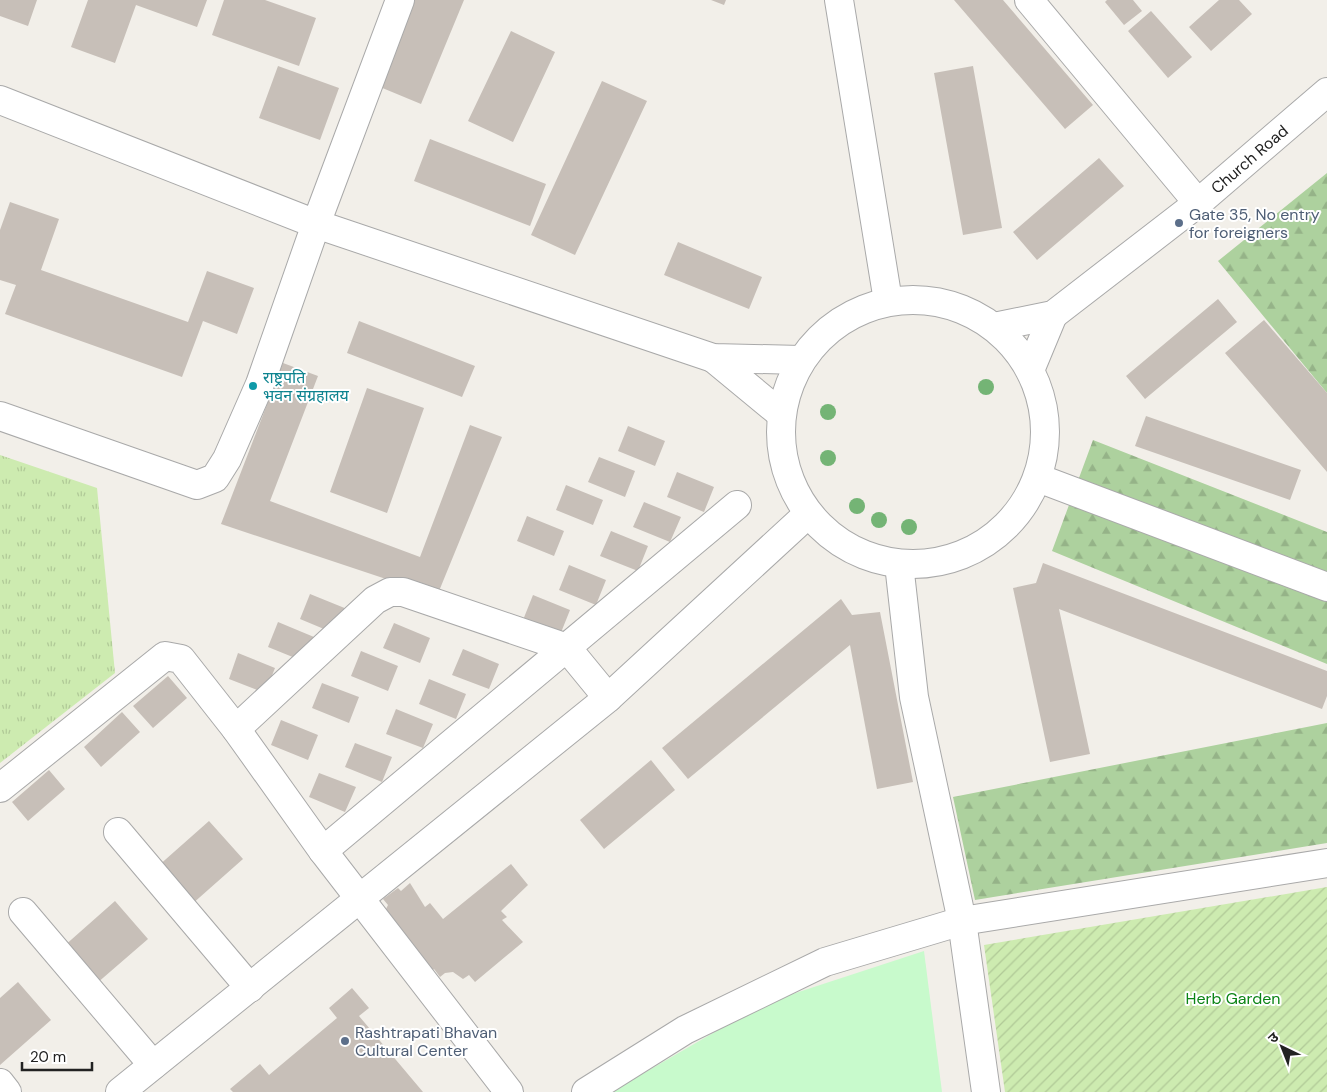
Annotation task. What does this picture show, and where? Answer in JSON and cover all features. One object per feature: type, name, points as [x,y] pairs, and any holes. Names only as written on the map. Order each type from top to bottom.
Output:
[{"type":"street","points":[[0,416],[197,485],[215,478],[227,460],[260,384],[316,224],[400,0]]},
{"type":"street","points":[[839,0],[888,300]]},
{"type":"street","points":[[1029,0],[1198,203]]},
{"type":"street","name":"Church Road","points":[[994,327],[1053,315],[1198,203],[1327,92]]},
{"type":"street","points":[[0,100],[316,224],[713,358],[801,360]]},
{"type":"street","points":[[888,300],[939,300],[994,327],[1031,368],[1046,422],[1038,478],[1016,516],[983,545],[943,562],[899,564],[842,545],[808,514],[783,460],[781,414],[801,360],[838,321],[888,300]]},
{"type":"street","name":"Church Road","points":[[1031,368],[1053,315]]},
{"type":"street","points":[[713,358],[781,414]]},
{"type":"street","points":[[1038,478],[1327,587]]},
{"type":"street","points":[[323,851],[737,505]]},
{"type":"street","points":[[120,1092],[608,698],[808,514]]},
{"type":"street","points":[[899,564],[914,696],[962,921],[986,1092]]},
{"type":"street","points":[[236,729],[375,600],[390,592],[403,592],[567,648],[608,698]]},
{"type":"street","points":[[0,788],[165,656],[181,659],[236,729],[323,851],[509,1092]]},
{"type":"street","points":[[118,832],[250,988]]},
{"type":"street","points":[[586,1092],[685,1030],[825,962],[962,921],[1327,863]]},
{"type":"street","points":[[23,912],[153,1066]]},
{"type":"street","points":[[0,1083],[7,1092]]},
{"type":"green space","points":[[1327,173],[1327,393],[1218,261]]},
{"type":"green space","points":[[1093,440],[1327,532],[1327,664],[1052,551]]},
{"type":"green space","points":[[0,455],[97,488],[115,673],[0,763]]},
{"type":"green space","points":[[1327,723],[1327,843],[975,900],[953,797]]},
{"type":"green space","name":"Herb Garden","points":[[1327,887],[1327,1092],[1005,1092],[984,945]]},
{"type":"green space","points":[[924,951],[942,1092],[611,1092],[765,1003]]},
{"type":"building","points":[[0,0],[37,0],[28,26],[0,16]]},
{"type":"building","points":[[88,0],[207,0],[197,27],[136,5],[115,63],[71,47]]},
{"type":"building","points":[[224,0],[265,0],[316,18],[299,66],[212,35]]},
{"type":"building","points":[[415,0],[464,0],[421,104],[380,87]]},
{"type":"building","points":[[711,0],[726,0],[724,5]]},
{"type":"building","points":[[954,0],[1003,0],[1093,105],[1065,129]]},
{"type":"building","points":[[1107,0],[1133,0],[1142,11],[1124,25],[1105,2]]},
{"type":"building","points":[[1219,0],[1239,0],[1252,14],[1211,51],[1189,27]]},
{"type":"building","points":[[1151,11],[1192,57],[1168,78],[1128,31]]},
{"type":"building","points":[[511,31],[555,52],[513,142],[468,121]]},
{"type":"building","points":[[278,66],[339,88],[320,140],[259,118]]},
{"type":"building","points":[[973,66],[1002,228],[963,235],[934,73]]},
{"type":"building","points":[[602,81],[647,101],[575,255],[531,235]]},
{"type":"building","points":[[430,139],[546,184],[530,226],[414,181]]},
{"type":"building","points":[[1099,158],[1124,186],[1037,260],[1013,232]]},
{"type":"building","points":[[10,202],[59,219],[41,270],[188,322],[207,271],[254,288],[237,334],[203,321],[182,377],[5,314],[16,285],[0,280],[0,230]]},
{"type":"building","points":[[678,242],[762,277],[749,309],[664,275]]},
{"type":"building","points":[[1218,299],[1237,322],[1145,399],[1126,376]]},
{"type":"building","points":[[1264,320],[1327,393],[1327,472],[1225,353]]},
{"type":"building","points":[[359,321],[475,366],[462,397],[347,353]]},
{"type":"building","points":[[283,363],[318,376],[270,501],[420,557],[470,425],[502,437],[437,596],[221,524]]},
{"type":"building","points":[[367,388],[424,408],[387,513],[330,492]]},
{"type":"building","points":[[1146,416],[1301,470],[1290,500],[1135,446]]},
{"type":"building","points":[[628,426],[665,441],[655,466],[618,451]]},
{"type":"building","points":[[599,457],[635,471],[625,497],[588,482]]},
{"type":"building","points":[[677,472],[714,487],[704,512],[667,497]]},
{"type":"building","points":[[566,485],[603,500],[593,525],[556,510]]},
{"type":"building","points":[[644,502],[681,517],[670,542],[633,527]]},
{"type":"building","points":[[527,516],[564,531],[554,556],[517,541]]},
{"type":"building","points":[[611,531],[648,546],[638,571],[600,556]]},
{"type":"building","points":[[1043,563],[1327,671],[1327,696],[1322,709],[1059,609],[1090,754],[1050,762],[1013,588],[1036,583]]},
{"type":"building","points":[[569,565],[606,580],[596,605],[559,590]]},
{"type":"building","points":[[310,594],[347,609],[336,634],[300,619]]},
{"type":"building","points":[[533,595],[570,610],[560,635],[523,620]]},
{"type":"building","points":[[841,599],[852,615],[880,612],[913,782],[877,789],[850,645],[688,779],[662,748]]},
{"type":"building","points":[[278,622],[314,637],[305,662],[268,647]]},
{"type":"building","points":[[394,623],[430,638],[420,663],[383,648]]},
{"type":"building","points":[[463,649],[499,664],[489,689],[452,675]]},
{"type":"building","points":[[361,651],[398,666],[388,691],[351,676]]},
{"type":"building","points":[[238,653],[275,668],[265,693],[229,679]]},
{"type":"building","points":[[168,676],[187,698],[153,728],[133,706]]},
{"type":"building","points":[[429,679],[466,694],[456,719],[419,704]]},
{"type":"building","points":[[322,683],[359,697],[349,723],[312,708]]},
{"type":"building","points":[[396,709],[433,724],[423,748],[386,734]]},
{"type":"building","points":[[122,712],[140,732],[101,767],[84,747]]},
{"type":"building","points":[[281,720],[318,735],[308,760],[271,745]]},
{"type":"building","points":[[355,743],[392,757],[382,782],[345,767]]},
{"type":"building","points":[[651,760],[675,790],[604,849],[580,820]]},
{"type":"building","points":[[49,770],[65,789],[28,821],[12,802]]},
{"type":"building","points":[[319,773],[356,787],[345,812],[309,797]]},
{"type":"building","points":[[209,821],[243,859],[191,905],[157,867]]},
{"type":"building","points":[[511,864],[528,885],[501,911],[507,917],[502,920],[523,942],[475,982],[469,975],[463,979],[453,972],[445,973],[440,977],[434,969],[430,972],[384,913],[388,905],[383,899],[398,888],[401,891],[410,883],[425,907],[430,903],[443,919]]},
{"type":"building","points":[[115,901],[148,939],[96,984],[63,947]]},
{"type":"building","points":[[18,982],[51,1020],[0,1065],[0,998]]},
{"type":"building","name":"Rashtrapati Bhavan Cultural Center","points":[[352,988],[369,1008],[359,1016],[423,1092],[233,1092],[230,1089],[260,1064],[269,1075],[337,1018],[329,1008]]},
{"type":"place","name":"Gate 35, No entry for foreigners","points":[[1179,223]]},
{"type":"place","name":"राष्ट्रपति भवन संग्रहालय","points":[[253,386]]},
{"type":"place","name":"Rashtrapati Bhavan Cultural Center","points":[[345,1041]]}]
